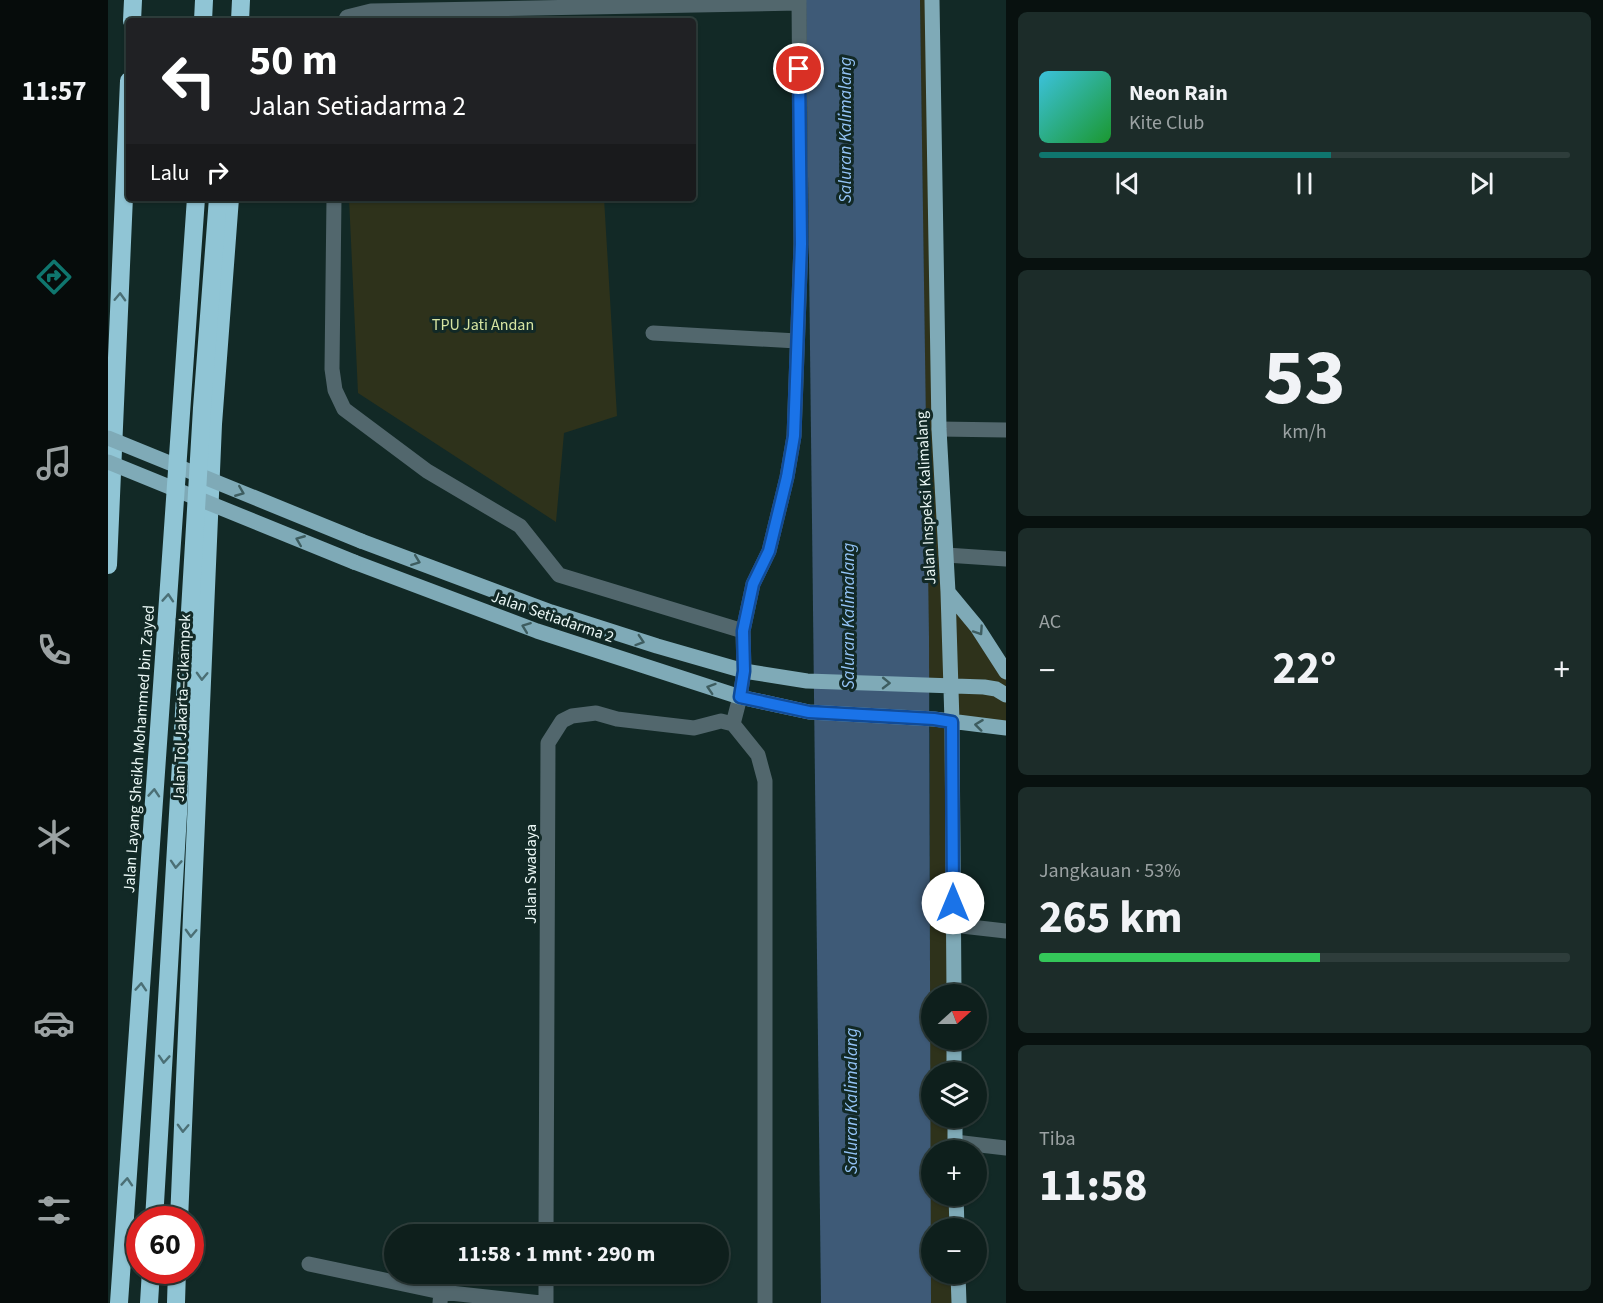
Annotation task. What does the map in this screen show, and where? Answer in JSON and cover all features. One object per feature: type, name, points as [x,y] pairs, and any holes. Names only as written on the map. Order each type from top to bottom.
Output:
[{"type":"highway","points":[[132,0],[132,18]]},
{"type":"highway","points":[[203,18],[204,0]]},
{"type":"highway","points":[[229,18],[230,0]]},
{"type":"highway","points":[[240,18],[241,0]]},
{"type":"highway","points":[[108,565],[126,150]]},
{"type":"highway","name":"Jalan Layang Sheikh Mohammed bin Zayed","points":[[119,1303],[196,201]]},
{"type":"highway","points":[[155,1206],[202,408],[218,201]]},
{"type":"highway","name":"Jalan Tol Jakarta–Cikampek","points":[[180,1206],[213,424],[230,201]]},
{"type":"highway","points":[[149,1303],[150,1284]]},
{"type":"highway","points":[[177,1284],[177,1303]]},
{"type":"main road","name":"Jalan Inspeksi Kalimalang","points":[[932,0],[939,429],[952,722],[954,984]]},
{"type":"main road","name":"Jalan Setiadarma 2","points":[[108,438],[362,541],[551,612],[744,671],[807,681],[932,684],[996,689],[1006,695]]},
{"type":"main road","name":"Jalan Setiadarma 2","points":[[108,462],[354,562],[537,631],[740,697],[809,712],[934,719],[1006,728]]},
{"type":"main road","points":[[948,592],[977,627],[1006,672]]},
{"type":"main road","points":[[958,1284],[959,1303]]},
{"type":"street","points":[[347,18],[371,11],[799,2],[801,244],[794,436],[787,477],[769,551],[753,584],[743,631],[744,671],[733,724],[758,755],[765,781],[765,1303]]},
{"type":"street","points":[[334,201],[332,369],[335,390],[344,409],[427,471],[520,526],[559,574],[743,631]]},
{"type":"street","points":[[652,333],[797,341]]},
{"type":"street","points":[[939,429],[1006,430]]},
{"type":"street","points":[[946,555],[1006,559]]},
{"type":"street","name":"Jalan Swadaya","points":[[546,1224],[548,743],[562,721],[572,716],[596,712],[617,718],[694,728],[721,721],[733,724]]},
{"type":"street","points":[[954,925],[1006,931]]},
{"type":"street","points":[[987,1147],[1006,1148]]},
{"type":"street","points":[[309,1264],[441,1297],[540,1303]]},
{"type":"street","points":[[546,1284],[546,1303]]},
{"type":"green space","points":[[920,0],[932,0],[948,592],[1006,672],[1006,728],[952,722],[954,984],[930,984],[930,719],[951,722],[950,686],[929,684]]},
{"type":"green space","name":"TPU Jati Andan","points":[[349,201],[604,201],[617,416],[564,433],[556,522],[358,393]]},
{"type":"green space","points":[[930,1050],[954,1050],[954,1062],[930,1062]]},
{"type":"green space","points":[[930,1128],[955,1128],[955,1140],[930,1140]]},
{"type":"green space","points":[[930,1206],[956,1206],[957,1218],[930,1218]]},
{"type":"green space","points":[[930,1284],[958,1284],[959,1303],[930,1303]]},
{"type":"water","name":"Saluran Kalimalang","points":[[806,0],[920,0],[929,637],[930,984],[921,984],[921,1050],[930,1050],[930,1062],[921,1062],[921,1128],[930,1128],[931,1140],[921,1140],[921,1206],[931,1206],[931,1218],[921,1218],[921,1284],[931,1284],[931,1303],[821,1303]]},
{"type":"route","points":[[799,69],[801,244],[794,436],[787,477],[769,551],[753,584],[743,631],[744,671],[740,697],[809,712],[952,722],[953,903]]}]
